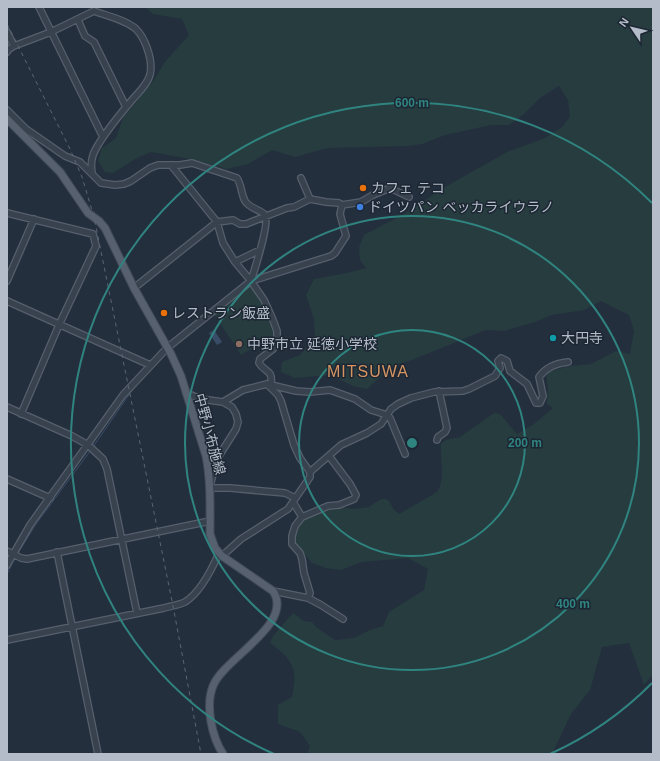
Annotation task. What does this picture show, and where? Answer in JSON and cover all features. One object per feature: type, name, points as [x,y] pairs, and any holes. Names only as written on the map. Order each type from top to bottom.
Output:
[{"type":"main road","name":"中野小布施線","points":[[7,119],[60,172],[88,213],[99,221],[104,228],[134,288],[166,348],[171,354],[181,376],[206,456],[210,486],[210,521],[212,541],[220,555]]},
{"type":"main road","points":[[220,555],[273,591],[278,602],[277,609],[266,630],[224,670],[212,687],[210,719],[218,745],[223,754]]},
{"type":"street","points":[[39,7],[103,137]]},
{"type":"street","points":[[7,52],[14,46],[52,32],[94,11],[127,23],[136,29],[142,38],[150,58],[150,74],[138,94],[103,137],[93,154],[91,163],[92,173]]},
{"type":"street","points":[[78,20],[84,36],[94,42],[126,107]]},
{"type":"street","points":[[7,32],[14,46]]},
{"type":"street","points":[[7,110],[26,129],[65,156],[80,162],[101,183],[115,185],[124,184],[150,168],[192,162],[237,178],[244,201],[249,206],[264,214],[266,217]]},
{"type":"street","points":[[171,165],[216,222],[223,243],[235,262],[264,300],[277,331],[277,339],[273,349],[260,359],[259,363],[262,368],[267,370],[272,378],[269,384]]},
{"type":"street","points":[[301,178],[310,199]]},
{"type":"street","points":[[134,288],[216,222],[233,220],[240,224],[246,224],[287,208],[294,207],[310,199],[339,203],[342,205],[361,202],[390,188],[409,197]]},
{"type":"street","points":[[7,565],[10,553],[30,525],[123,396],[150,365],[166,348],[251,281],[331,256],[335,253],[346,236],[340,214],[342,205]]},
{"type":"street","points":[[7,213],[93,234],[96,246],[59,325],[21,414]]},
{"type":"street","points":[[251,281],[260,250],[266,217]]},
{"type":"street","points":[[7,281],[34,219]]},
{"type":"street","points":[[235,262],[260,250]]},
{"type":"street","points":[[7,301],[150,365]]},
{"type":"street","points":[[7,640],[164,608],[185,602],[209,576],[220,555],[241,539],[288,509],[306,482],[310,472],[341,445],[381,424],[391,409],[398,404],[411,398],[439,391],[463,391],[495,376],[500,368],[498,362],[501,358],[507,361],[510,371],[527,384],[536,403],[540,403],[543,396],[539,377],[543,372],[554,365],[568,362]]},
{"type":"street","points":[[269,384],[282,401],[294,445],[300,458],[310,472]]},
{"type":"street","points":[[223,402],[243,390],[269,384],[296,391],[310,392],[330,390],[355,398],[372,410],[387,415],[390,418],[405,454]]},
{"type":"street","points":[[437,440],[438,437],[448,428],[439,391]]},
{"type":"street","points":[[186,393],[201,399],[223,402],[232,408],[236,414],[238,422],[236,429],[217,459],[210,486],[285,493],[294,500],[302,517]]},
{"type":"street","points":[[7,407],[88,445],[97,451],[103,459],[107,469],[137,613]]},
{"type":"street","points":[[308,598],[310,593],[304,573],[302,559],[300,553],[292,544],[292,536],[295,526],[302,517],[328,506],[339,505],[354,499],[356,495],[350,484],[329,456]]},
{"type":"street","points":[[7,479],[50,498]]},
{"type":"street","points":[[10,553],[27,559],[210,521]]},
{"type":"street","points":[[57,552],[98,754]]},
{"type":"street","points":[[273,591],[308,598],[343,619]]},
{"type":"green space","points":[[145,7],[653,7],[653,674],[644,685],[629,643],[602,647],[590,690],[571,714],[552,754],[307,754],[310,746],[300,732],[278,724],[278,705],[292,697],[294,672],[289,660],[270,643],[273,636],[293,613],[304,621],[312,622],[316,627],[335,640],[354,638],[370,630],[383,626],[389,612],[424,590],[428,569],[408,558],[361,562],[341,570],[326,568],[312,563],[295,543],[295,535],[298,527],[305,519],[327,509],[342,507],[353,509],[369,507],[381,499],[386,499],[389,501],[394,510],[399,514],[437,492],[440,487],[442,475],[441,444],[446,440],[460,437],[494,413],[500,414],[517,434],[534,424],[553,408],[547,404],[548,389],[546,372],[571,366],[591,364],[616,351],[630,354],[634,331],[629,315],[601,301],[584,310],[552,315],[535,322],[504,331],[486,330],[409,361],[392,366],[367,389],[353,386],[330,375],[295,378],[281,372],[282,362],[300,355],[315,338],[314,319],[306,295],[314,279],[366,268],[360,260],[359,247],[364,235],[404,214],[445,187],[509,151],[543,139],[562,127],[570,117],[568,100],[559,86],[540,98],[523,115],[509,125],[491,125],[445,135],[422,144],[408,146],[327,148],[295,157],[272,150],[248,164],[227,169],[190,159],[151,152],[137,158],[113,173],[105,172],[98,161],[102,148],[116,138],[123,118],[154,80],[164,63],[189,35],[182,19],[153,14]]},
{"type":"green space","points":[[251,285],[262,301],[275,331],[275,335],[241,355],[214,314]]},
{"type":"water","points":[[214,330],[222,342],[217,345],[209,333]]},
{"type":"waterway","points":[[53,160],[63,169],[88,207]]},
{"type":"waterway","points":[[93,212],[101,219]]},
{"type":"waterway","points":[[152,367],[166,354]]},
{"type":"waterway","points":[[93,447],[135,386]]},
{"type":"waterway","points":[[18,553],[36,524],[91,450]]},
{"type":"waterway","points":[[7,574],[15,558]]},
{"type":"railway","points":[[7,24],[70,149],[82,177],[94,217],[173,606],[201,754]]},
{"type":"place","name":"カフェ テコ","points":[[363,188]]},
{"type":"place","name":"ドイツパン ベッカライウラノ","points":[[360,207]]},
{"type":"place","name":"レストラン飯盛","points":[[164,313]]},
{"type":"place","name":"大円寺","points":[[553,338]]},
{"type":"place","name":"中野市立 延徳小学校","points":[[239,344]]},
{"type":"district","name":"MITSUWA","points":[[368,371]]}]
